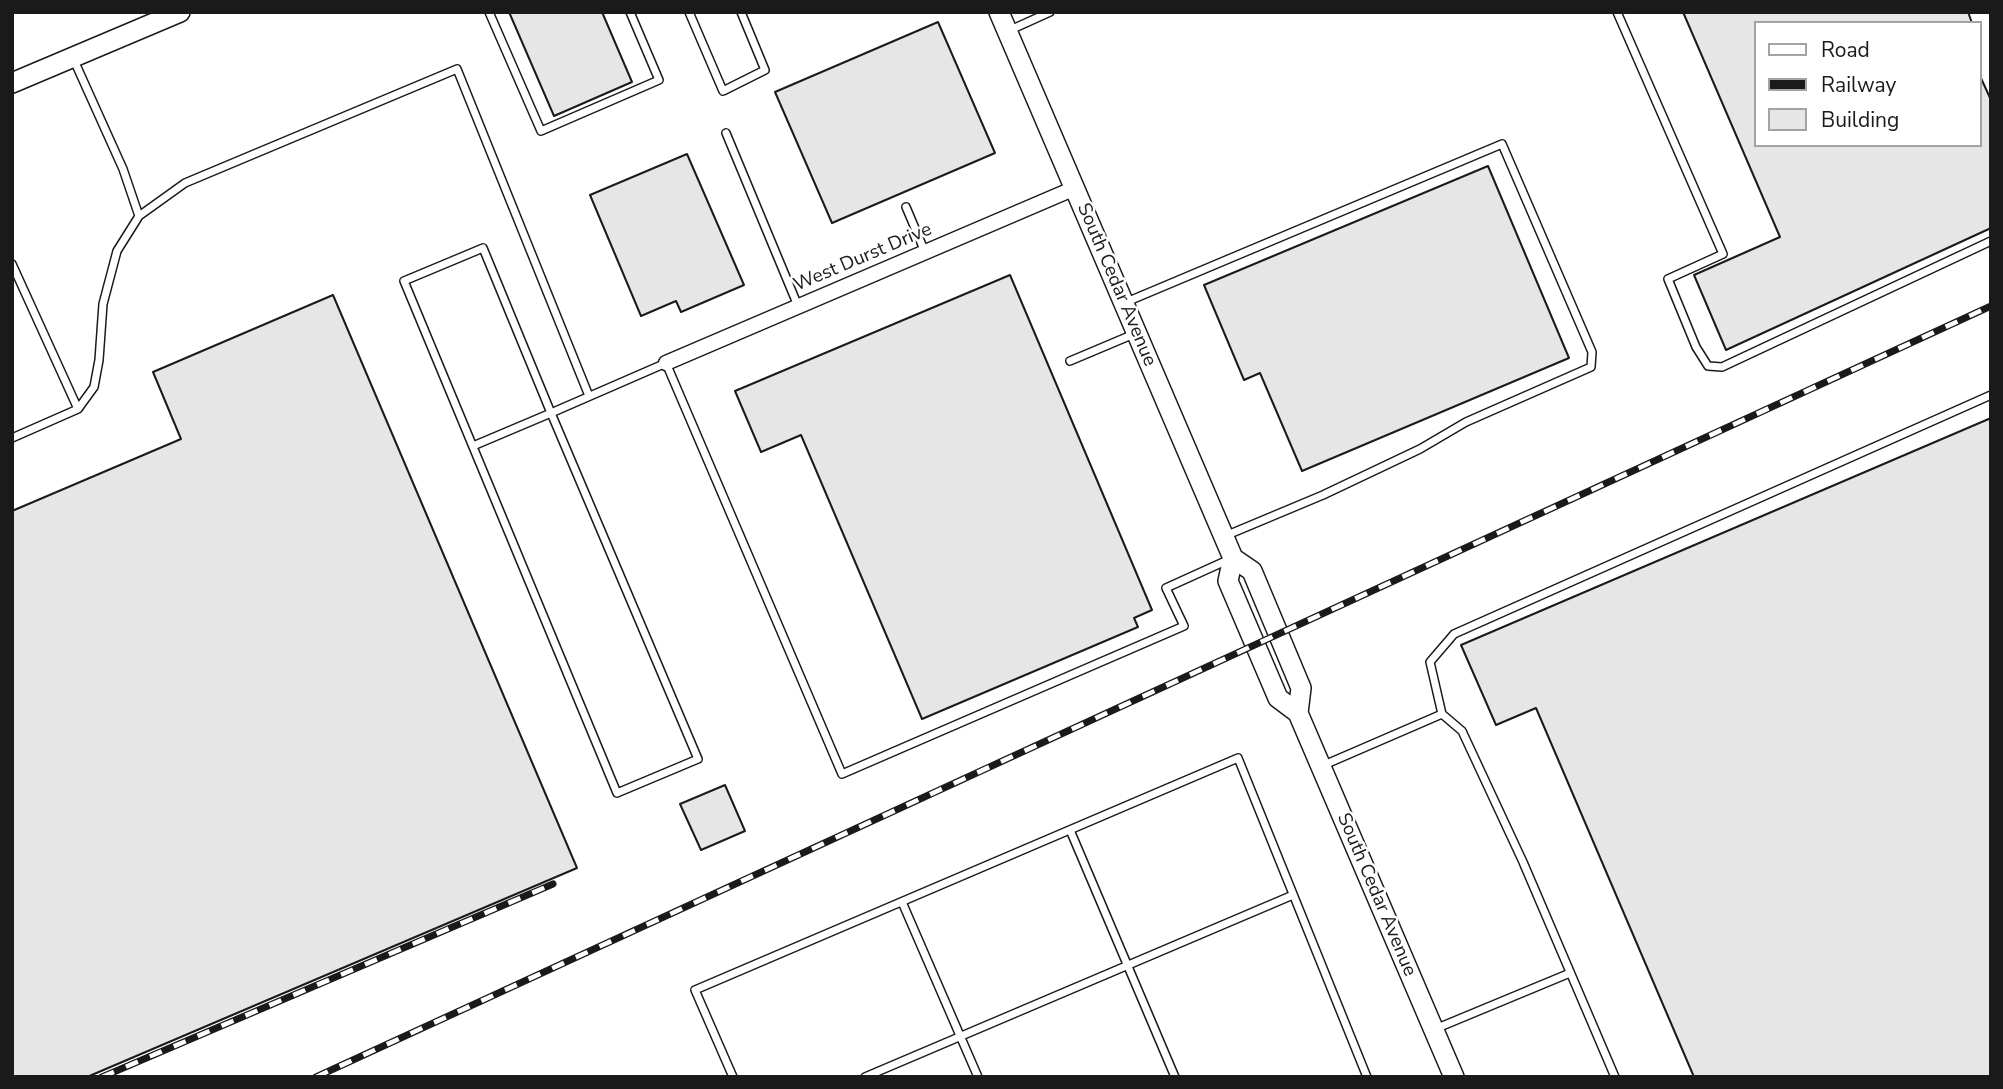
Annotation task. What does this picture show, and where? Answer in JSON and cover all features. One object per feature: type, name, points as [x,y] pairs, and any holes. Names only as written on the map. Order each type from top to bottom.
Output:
[{"type":"main road","points":[[12,83],[180,12]]},
{"type":"main road","name":"South Cedar Avenue","points":[[999,12],[1233,558],[1228,581],[1278,698],[1298,713],[1454,1077]]},
{"type":"street","name":"West Durst Drive","points":[[666,363],[1075,188]]},
{"type":"lane","points":[[489,12],[541,131],[659,80],[630,12]]},
{"type":"lane","points":[[689,12],[723,90],[765,71],[741,12]]},
{"type":"lane","points":[[1007,31],[1050,12]]},
{"type":"lane","points":[[1617,12],[1723,254],[1668,279],[1696,347],[1708,366],[1723,367],[1991,242]]},
{"type":"lane","points":[[73,58],[123,169],[139,216]]},
{"type":"lane","points":[[12,438],[78,409],[94,387],[103,304],[117,251],[139,216],[185,183],[457,69],[589,396]]},
{"type":"lane","points":[[726,134],[798,306]]},
{"type":"lane","points":[[1123,303],[1502,144],[1582,328],[1592,352],[1591,367],[1466,422],[1420,449],[1323,495],[1224,537]]},
{"type":"lane","points":[[906,207],[925,253]]},
{"type":"lane","points":[[483,248],[551,413],[698,759],[617,793],[404,281],[483,248]]},
{"type":"lane","points":[[12,264],[78,409]]},
{"type":"lane","points":[[1070,361],[1136,333]]},
{"type":"lane","points":[[473,446],[666,363],[842,774],[1184,626],[1166,588],[1233,558]]},
{"type":"lane","points":[[1615,1077],[1462,731],[1442,714],[1430,662],[1454,634],[1991,396]]},
{"type":"lane","points":[[1320,766],[1442,714]]},
{"type":"lane","points":[[733,1077],[695,990],[1238,758],[1367,1077]]},
{"type":"lane","points":[[1070,830],[1175,1077]]},
{"type":"lane","points":[[865,1077],[1127,963],[1293,895]]},
{"type":"lane","points":[[902,902],[978,1077]]},
{"type":"lane","points":[[1434,1030],[1570,973]]},
{"type":"building","points":[[509,12],[602,12],[632,82],[554,116]]},
{"type":"building","points":[[1683,12],[1968,12],[1971,21],[1755,21],[1755,147],[1982,147],[1982,80],[1991,100],[1991,228],[1726,350],[1694,275],[1780,237]]},
{"type":"building","points":[[938,22],[995,153],[832,223],[775,92]]},
{"type":"building","points":[[687,154],[744,285],[681,312],[676,301],[641,316],[590,195]]},
{"type":"building","points":[[1488,166],[1569,358],[1302,471],[1260,373],[1244,380],[1204,285]]},
{"type":"building","points":[[1010,275],[1152,610],[1134,618],[1138,627],[922,719],[801,435],[761,452],[735,391]]},
{"type":"building","points":[[333,295],[577,868],[87,1077],[12,1077],[12,511],[181,439],[153,372]]},
{"type":"building","points":[[1991,418],[1991,1077],[1694,1077],[1536,708],[1496,725],[1461,645]]},
{"type":"building","points":[[725,785],[745,831],[701,850],[680,804]]},
{"type":"railway","points":[[316,1077],[1991,306]]},
{"type":"railway","points":[[102,1077],[553,884]]}]
